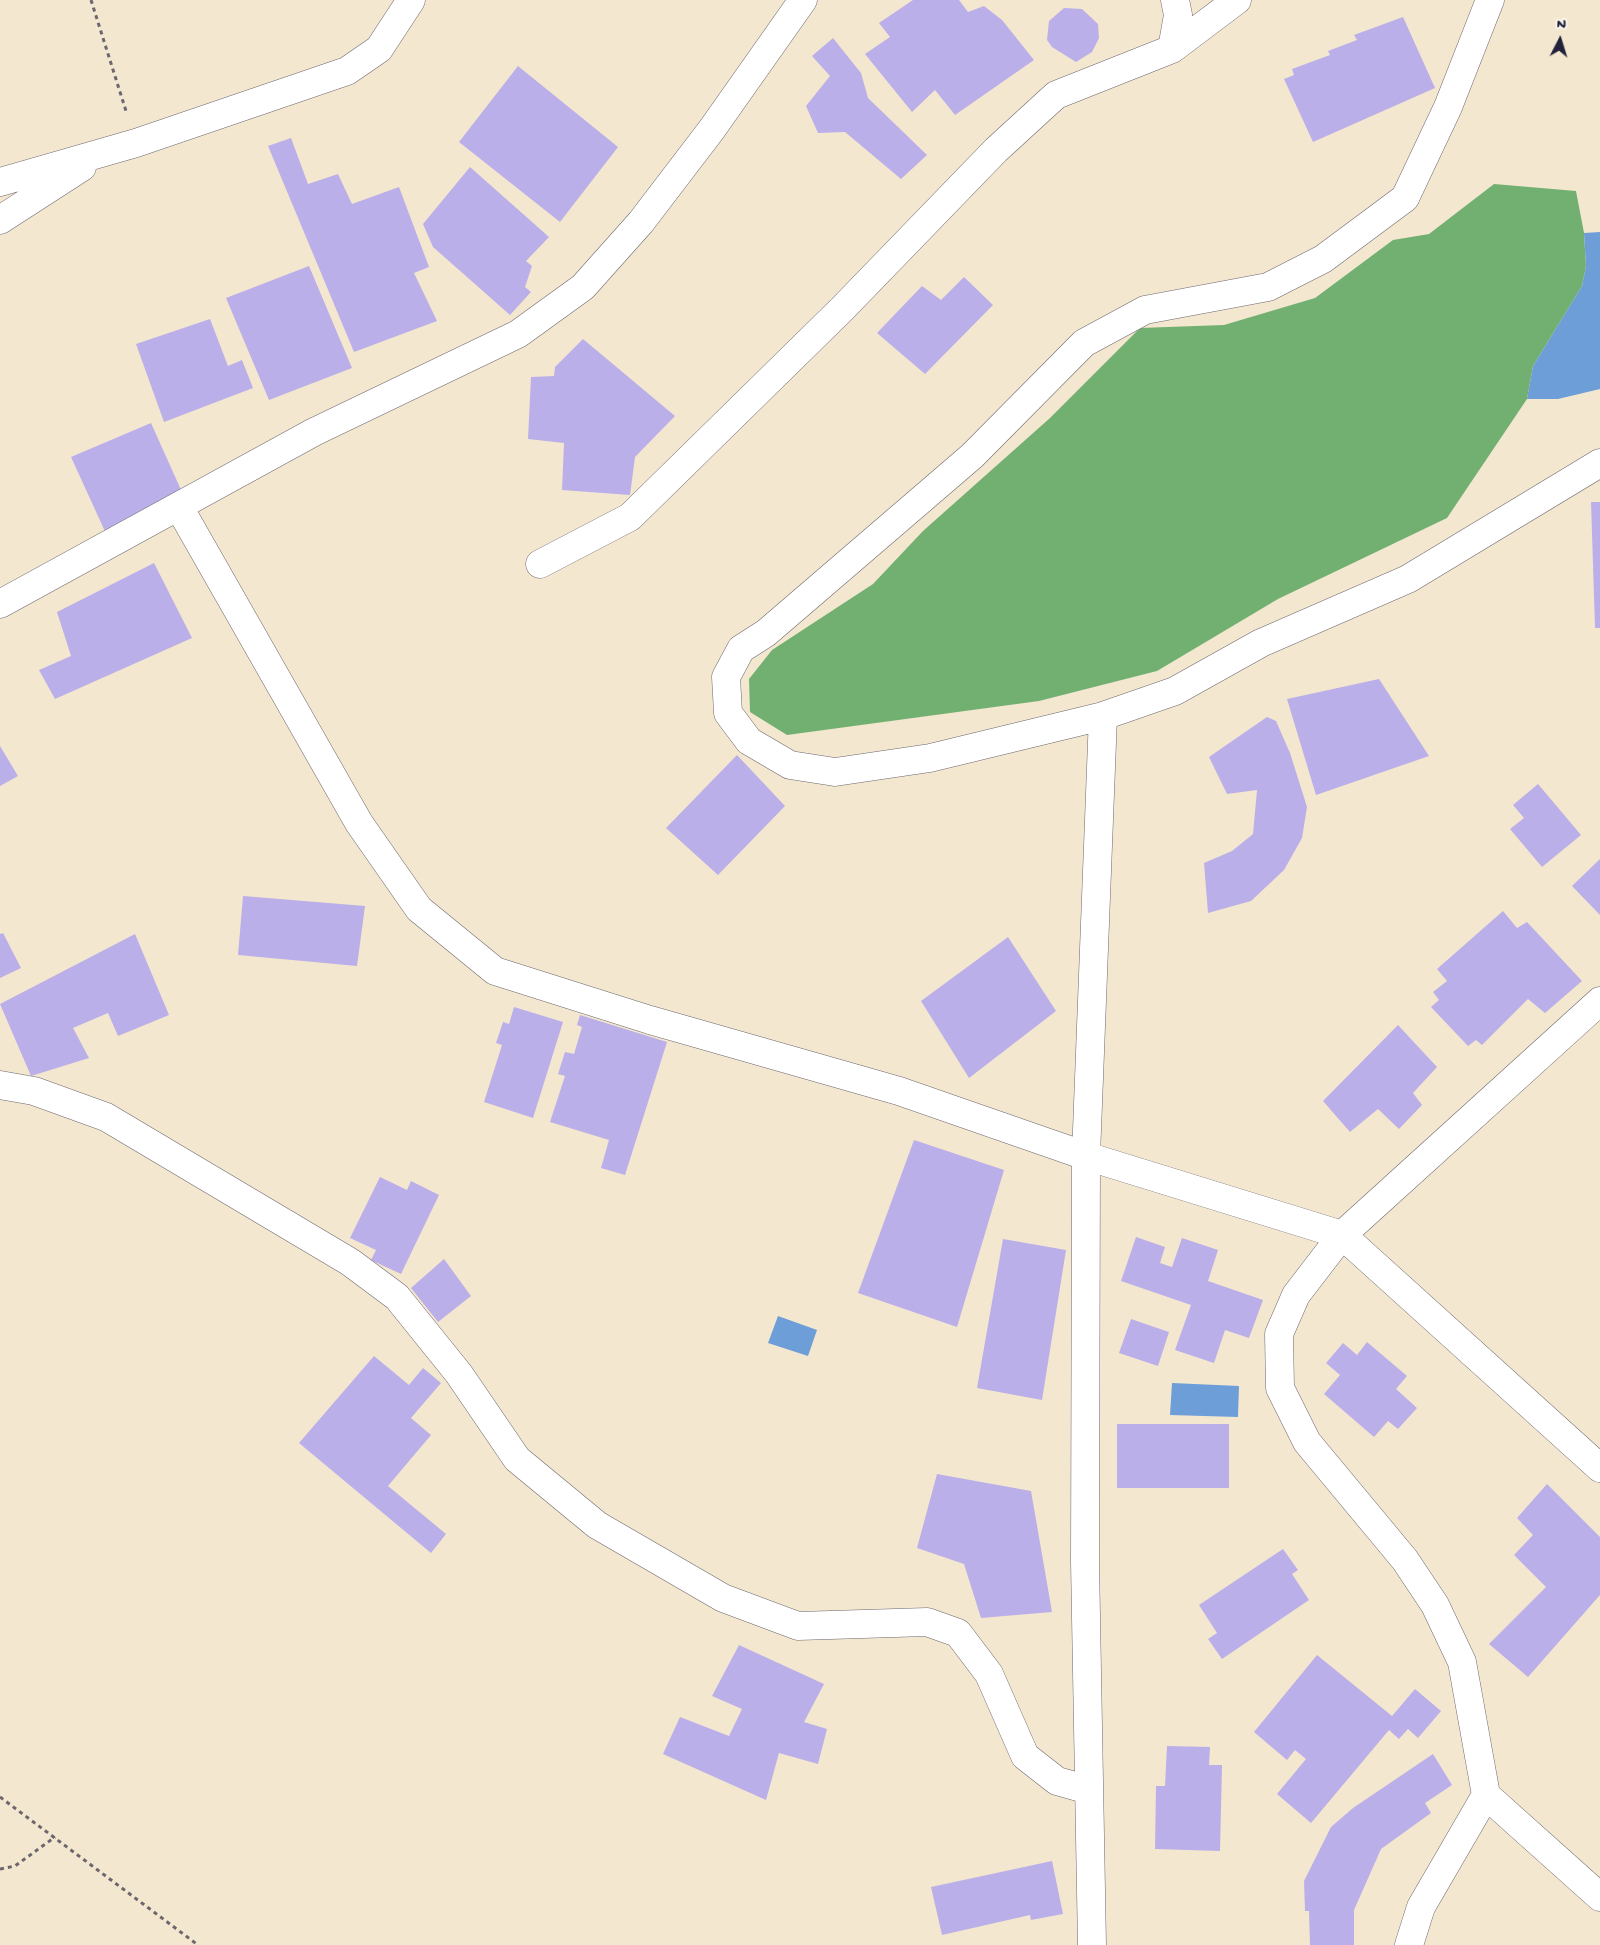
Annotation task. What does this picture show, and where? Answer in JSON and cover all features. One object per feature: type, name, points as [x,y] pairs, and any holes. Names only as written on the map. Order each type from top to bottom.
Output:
[{"type":"street","points":[[0,182],[136,142],[347,71],[379,49],[411,0]]},
{"type":"street","points":[[0,604],[314,432],[518,334],[583,287],[641,222],[712,129],[803,0]]},
{"type":"street","points":[[1172,49],[1178,15],[1175,0]]},
{"type":"street","points":[[540,564],[630,517],[842,309],[996,150],[1056,94],[1172,49],[1237,0]]},
{"type":"street","points":[[1490,0],[1448,106],[1405,198],[1324,258],[1268,287],[1145,310],[1084,343],[972,456],[766,633],[741,648],[726,677],[728,713],[749,742],[790,765],[835,772],[930,758],[1103,716],[1175,691],[1261,643],[1408,579],[1600,463]]},
{"type":"street","points":[[0,220],[104,152]]},
{"type":"street","points":[[178,507],[359,823],[419,909],[495,971],[650,1020],[899,1090],[1086,1156],[1342,1235],[1600,1468]]},
{"type":"street","points":[[1092,1945],[1085,1562],[1086,1156],[1103,716]]},
{"type":"street","points":[[1600,1001],[1342,1235],[1296,1294],[1279,1334],[1280,1388],[1307,1442],[1405,1560],[1435,1605],[1462,1662],[1486,1795],[1600,1897]]},
{"type":"street","points":[[0,1085],[34,1090],[106,1117],[350,1262],[397,1297],[459,1374],[517,1459],[597,1525],[715,1593],[798,1626],[927,1622],[958,1633],[989,1674],[1025,1756],[1056,1781],[1089,1790]]},
{"type":"street","points":[[1409,1945],[1421,1907],[1486,1795]]},
{"type":"path","points":[[91,0],[136,142]]},
{"type":"path","points":[[0,1797],[198,1945]]},
{"type":"path","points":[[0,1869],[15,1866],[54,1838]]},
{"type":"green space","points":[[1494,184],[1576,191],[1584,233],[1586,266],[1582,286],[1533,366],[1527,399],[1447,518],[1278,599],[1157,671],[1039,701],[787,735],[750,712],[749,679],[772,650],[873,584],[923,531],[1050,418],[1140,328],[1224,325],[1315,298],[1393,240],[1429,234]]},
{"type":"water","points":[[1600,232],[1600,389],[1558,399],[1527,399],[1533,366],[1582,286],[1586,266],[1584,233]]},
{"type":"water","points":[[778,1316],[817,1330],[808,1356],[768,1343]]},
{"type":"water","points":[[1172,1383],[1239,1386],[1238,1417],[1170,1415]]},
{"type":"building","points":[[913,0],[959,0],[968,12],[984,6],[1002,20],[1034,60],[955,115],[935,90],[912,112],[865,54],[890,37],[879,23]]},
{"type":"building","points":[[1064,8],[1082,9],[1098,24],[1099,38],[1092,52],[1076,62],[1052,47],[1047,40],[1049,21]]},
{"type":"building","points":[[1403,17],[1435,88],[1313,142],[1284,79],[1294,75],[1292,69],[1330,55],[1328,51],[1357,40],[1354,35]]},
{"type":"building","points":[[833,38],[861,73],[868,98],[927,155],[901,179],[845,132],[818,133],[806,106],[830,76],[812,56]]},
{"type":"building","points":[[518,66],[618,147],[560,222],[459,142]]},
{"type":"building","points":[[291,138],[308,184],[338,174],[352,204],[399,187],[429,267],[414,273],[437,321],[354,352],[268,146]]},
{"type":"building","points":[[470,167],[549,237],[526,261],[532,266],[525,287],[531,292],[510,315],[433,247],[423,224]]},
{"type":"building","points":[[309,266],[352,368],[269,400],[226,298]]},
{"type":"building","points":[[964,277],[993,305],[925,374],[877,333],[922,286],[941,300]]},
{"type":"building","points":[[210,319],[228,366],[242,360],[253,388],[164,422],[136,344]]},
{"type":"building","points":[[583,339],[675,416],[635,457],[630,495],[562,490],[564,443],[528,439],[531,377],[554,376],[555,367]]},
{"type":"building","points":[[151,423],[186,501],[108,538],[71,457]]},
{"type":"building","points":[[1591,502],[1600,502],[1600,628],[1595,628]]},
{"type":"building","points":[[154,563],[192,638],[55,699],[39,670],[71,656],[57,612]]},
{"type":"building","points":[[1379,679],[1429,756],[1316,795],[1287,699]]},
{"type":"building","points":[[1267,717],[1276,721],[1290,753],[1307,807],[1302,838],[1284,870],[1251,901],[1208,913],[1204,863],[1232,851],[1253,834],[1257,790],[1227,794],[1209,757]]},
{"type":"building","points":[[0,746],[18,776],[0,786]]},
{"type":"building","points":[[737,755],[785,806],[718,875],[666,828]]},
{"type":"building","points":[[1538,784],[1581,835],[1542,867],[1510,829],[1524,818],[1513,805]]},
{"type":"building","points":[[1600,859],[1600,915],[1572,886]]},
{"type":"building","points":[[243,896],[365,906],[357,966],[238,955]]},
{"type":"building","points":[[1503,911],[1517,928],[1527,922],[1582,981],[1545,1013],[1528,999],[1482,1045],[1476,1040],[1468,1046],[1431,1007],[1439,1000],[1433,992],[1447,981],[1437,969]]},
{"type":"building","points":[[3,933],[21,968],[0,978],[0,934]]},
{"type":"building","points":[[135,934],[169,1015],[118,1036],[108,1013],[73,1028],[89,1058],[31,1076],[0,1004]]},
{"type":"building","points":[[1008,937],[1056,1011],[969,1078],[921,1001]]},
{"type":"building","points":[[514,1007],[563,1022],[533,1118],[484,1102],[502,1045],[496,1043],[503,1022],[509,1024]]},
{"type":"building","points":[[580,1015],[667,1042],[625,1175],[601,1168],[609,1140],[550,1122],[565,1076],[558,1074],[565,1052],[574,1054],[582,1027],[577,1025]]},
{"type":"building","points":[[1398,1025],[1437,1067],[1413,1093],[1422,1105],[1399,1129],[1378,1109],[1350,1132],[1323,1101]]},
{"type":"building","points":[[914,1140],[1004,1170],[957,1327],[858,1293]]},
{"type":"building","points":[[380,1177],[407,1190],[411,1181],[439,1195],[401,1274],[371,1260],[376,1250],[350,1238]]},
{"type":"building","points":[[1136,1237],[1165,1247],[1160,1263],[1172,1267],[1182,1238],[1218,1250],[1208,1281],[1263,1300],[1249,1338],[1225,1330],[1214,1363],[1175,1350],[1191,1305],[1121,1281]]},
{"type":"building","points":[[1003,1239],[1066,1250],[1042,1400],[977,1388]]},
{"type":"building","points":[[444,1259],[471,1296],[438,1322],[411,1288]]},
{"type":"building","points":[[1131,1319],[1169,1332],[1158,1366],[1119,1353]]},
{"type":"building","points":[[1367,1342],[1407,1376],[1396,1389],[1417,1408],[1398,1429],[1388,1421],[1374,1437],[1324,1394],[1340,1375],[1326,1363],[1343,1343],[1357,1355]]},
{"type":"building","points":[[374,1356],[409,1385],[423,1368],[441,1383],[411,1418],[431,1435],[388,1486],[446,1534],[431,1553],[299,1443]]},
{"type":"building","points":[[1117,1424],[1229,1424],[1229,1488],[1117,1488]]},
{"type":"building","points":[[937,1474],[1031,1491],[1052,1612],[981,1618],[964,1564],[917,1548]]},
{"type":"building","points":[[1547,1484],[1600,1537],[1600,1595],[1528,1677],[1489,1644],[1546,1587],[1514,1555],[1533,1535],[1517,1518]]},
{"type":"building","points":[[1283,1549],[1298,1570],[1292,1574],[1309,1600],[1222,1659],[1208,1639],[1217,1633],[1199,1605]]},
{"type":"building","points":[[739,1645],[824,1684],[804,1722],[827,1729],[818,1764],[779,1753],[766,1800],[663,1754],[680,1717],[729,1736],[742,1709],[712,1696]]},
{"type":"building","points":[[1317,1655],[1392,1716],[1415,1689],[1441,1711],[1418,1738],[1408,1729],[1399,1739],[1389,1730],[1311,1823],[1277,1794],[1306,1759],[1295,1750],[1287,1760],[1254,1732]]},
{"type":"building","points":[[1167,1746],[1210,1747],[1209,1765],[1222,1765],[1220,1851],[1155,1849],[1156,1786],[1165,1786]]},
{"type":"building","points":[[1433,1754],[1452,1785],[1425,1803],[1431,1813],[1381,1849],[1354,1910],[1354,1945],[1310,1945],[1309,1911],[1305,1911],[1304,1881],[1331,1827],[1353,1808]]},
{"type":"building","points":[[1052,1861],[1063,1914],[1031,1920],[1030,1915],[942,1935],[931,1887]]}]
